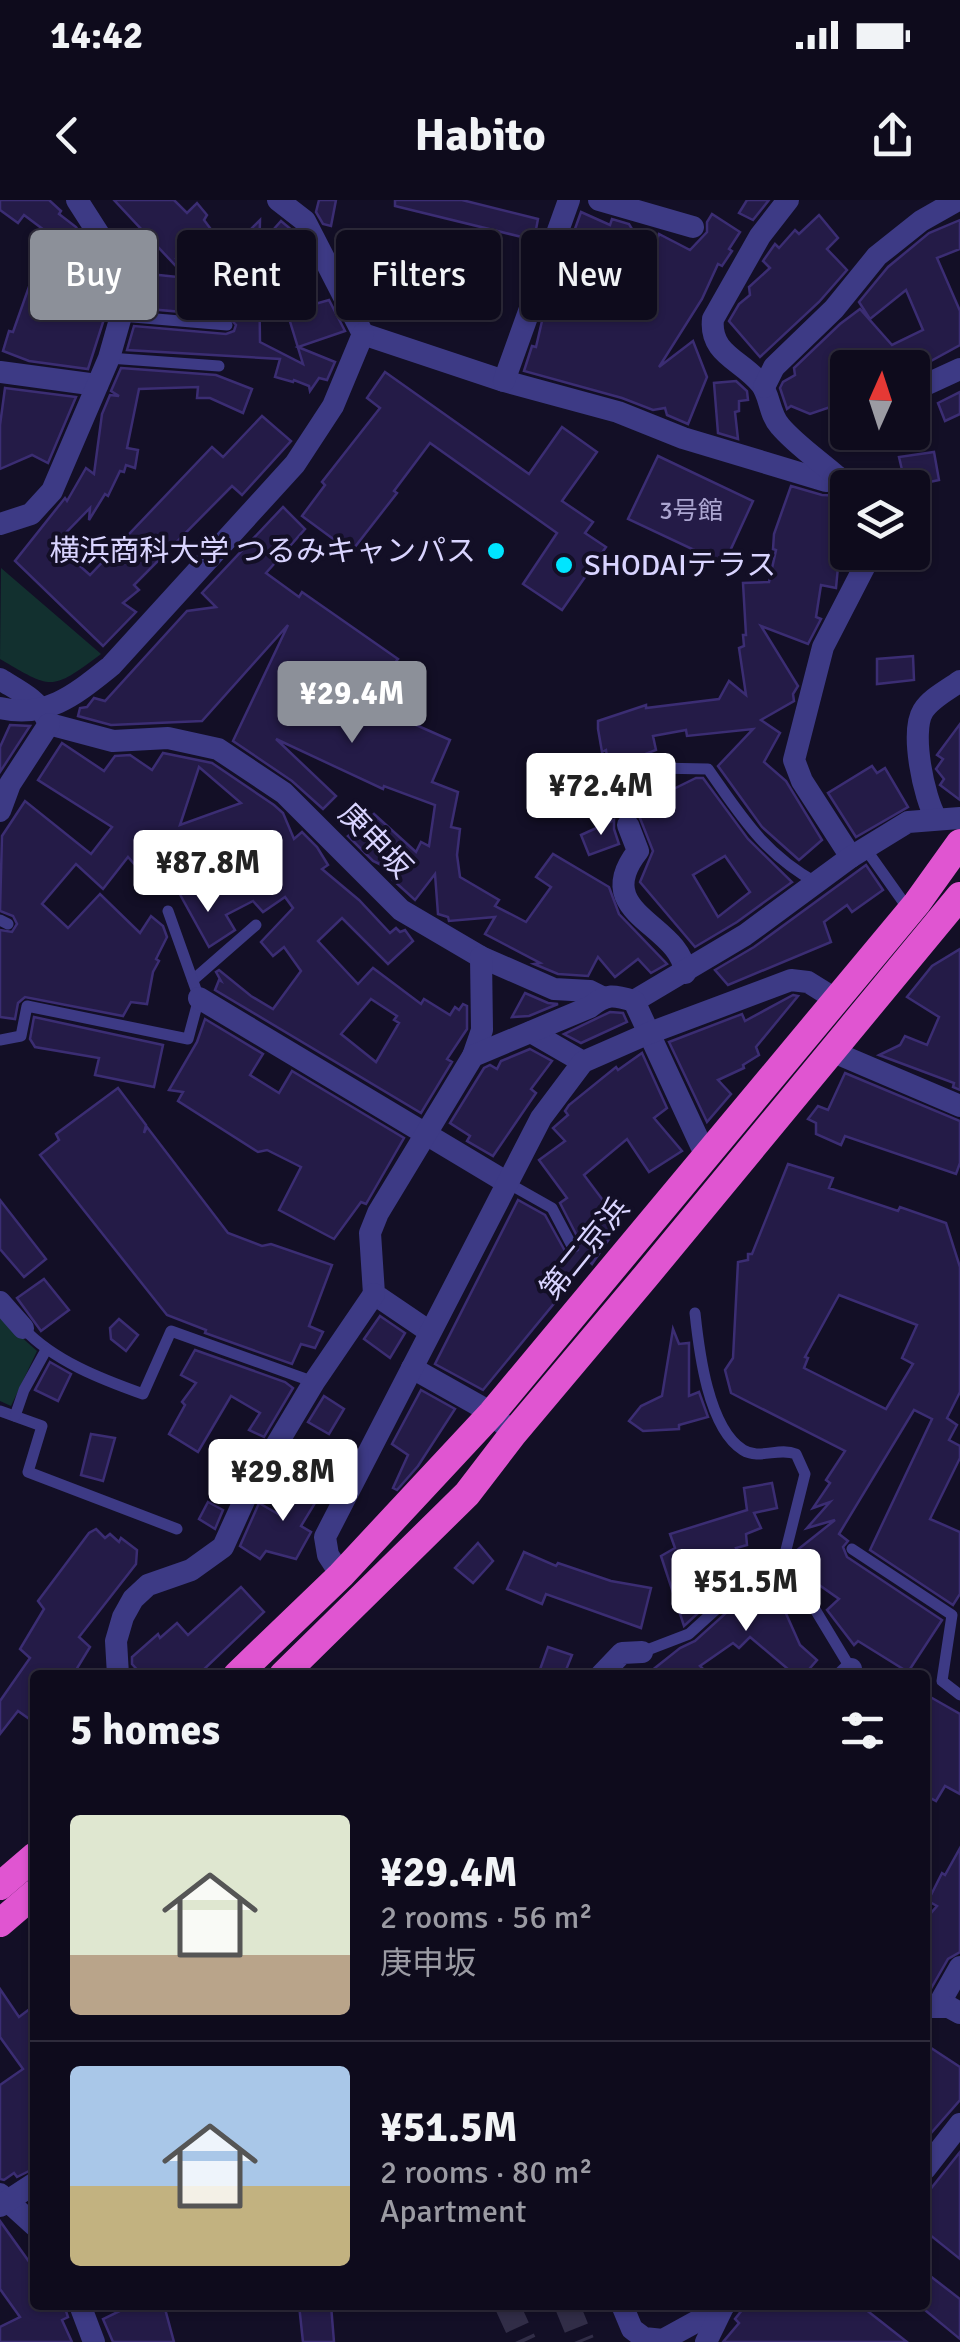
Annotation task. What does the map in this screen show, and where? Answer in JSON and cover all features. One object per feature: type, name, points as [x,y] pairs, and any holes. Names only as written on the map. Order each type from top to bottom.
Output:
[{"type":"highway","name":"第二京浜","points":[[299,1670],[468,1494],[503,1424],[705,1154],[910,911],[960,842]]},
{"type":"highway","name":"第二京浜","points":[[242,1670],[503,1424],[830,1051],[960,896]]},
{"type":"highway","points":[[0,1886],[30,1860]]},
{"type":"highway","points":[[0,1923],[30,1898]]},
{"type":"street","points":[[78,200],[98,230]]},
{"type":"street","points":[[278,200],[306,221],[363,334],[504,381],[618,412],[683,438],[830,480]]},
{"type":"street","points":[[504,381],[569,200]]},
{"type":"street","points":[[600,200],[693,227]]},
{"type":"street","points":[[764,386],[717,345],[712,333],[713,319],[760,236],[788,200]]},
{"type":"street","points":[[906,200],[921,221]]},
{"type":"street","points":[[830,470],[778,425],[767,404],[764,386],[774,367],[834,308],[877,256],[921,221],[958,200]]},
{"type":"street","points":[[0,524],[31,514],[52,491],[109,358],[120,320]]},
{"type":"street","points":[[0,811],[46,717],[112,666],[295,464],[333,406],[363,334]]},
{"type":"street","points":[[930,383],[960,369]]},
{"type":"street","points":[[0,372],[97,386]]},
{"type":"street","points":[[858,852],[802,781],[794,760],[823,648],[863,570]]},
{"type":"street","points":[[0,680],[46,717]]},
{"type":"street","points":[[948,818],[927,802],[919,719],[926,706],[960,681]]},
{"type":"street","points":[[0,708],[46,717]]},
{"type":"street","name":"庚申坂","points":[[46,717],[113,741],[168,738],[218,748],[284,793],[401,910],[482,957],[554,989],[590,991],[602,997],[613,994],[634,1001]]},
{"type":"street","points":[[705,1154],[634,1001],[745,935],[858,852],[908,822],[948,818]]},
{"type":"street","points":[[628,825],[638,851],[626,867],[623,884],[630,906],[680,953],[685,972]]},
{"type":"street","points":[[118,1670],[116,1640],[133,1599],[148,1585],[191,1570],[219,1546],[314,1382],[374,1294],[370,1232],[423,1134],[473,1056],[482,1030],[482,957]]},
{"type":"street","points":[[341,1575],[328,1555],[325,1538],[506,1182],[541,1118],[584,1062],[791,980],[808,982],[837,1000]]},
{"type":"street","points":[[196,989],[423,1134],[506,1182]]},
{"type":"street","points":[[473,1056],[590,1007],[602,997]]},
{"type":"street","points":[[531,1032],[584,1062]]},
{"type":"street","points":[[830,1051],[960,1106]]},
{"type":"street","points":[[374,1294],[430,1332]]},
{"type":"street","points":[[0,1302],[23,1328]]},
{"type":"street","points":[[412,1368],[503,1424]]},
{"type":"street","points":[[606,1670],[622,1652],[642,1652]]},
{"type":"street","points":[[937,2012],[960,1966]]},
{"type":"street","points":[[930,2163],[960,2124]]},
{"type":"street","points":[[30,2185],[3,2200],[30,2222]]},
{"type":"street","points":[[82,2310],[94,2342]]},
{"type":"street","points":[[624,2310],[632,2330],[653,2341],[662,2340],[717,2310]]},
{"type":"street","points":[[706,2342],[722,2310]]},
{"type":"lane","points":[[157,319],[226,325]]},
{"type":"lane","points":[[109,358],[219,366]]},
{"type":"lane","points":[[628,825],[624,808],[628,778],[655,768],[708,769],[762,843],[785,865],[816,884]]},
{"type":"lane","points":[[858,852],[910,911]]},
{"type":"lane","points":[[0,1040],[21,1036],[26,1006],[188,1039],[196,989],[168,911]]},
{"type":"lane","points":[[196,989],[256,925]]},
{"type":"lane","points":[[506,1182],[552,1208],[571,1244]]},
{"type":"lane","points":[[695,1313],[707,1386],[724,1429],[741,1450],[755,1455],[786,1450],[796,1454],[805,1474],[784,1558],[847,1670]]},
{"type":"lane","points":[[23,1328],[46,1350],[104,1380],[143,1394],[171,1331],[314,1382]]},
{"type":"lane","points":[[15,1416],[46,1350]]},
{"type":"lane","points":[[0,1410],[42,1426],[28,1472],[178,1529]]},
{"type":"lane","points":[[852,1549],[952,1615],[942,1682],[960,1696]]},
{"type":"lane","points":[[642,1652],[688,1634],[766,1564],[784,1558]]},
{"type":"green space","points":[[1,568],[101,654],[72,675],[52,682],[42,681],[0,659]]},
{"type":"green space","points":[[0,1318],[37,1351],[11,1406],[0,1401]]},
{"type":"building","points":[[0,200],[49,200],[78,230],[44,230],[24,215],[18,223],[0,210]]},
{"type":"building","points":[[114,200],[174,200],[187,213],[197,203],[207,215],[204,220],[210,228],[177,230],[177,267],[157,246],[157,230],[142,230]]},
{"type":"building","points":[[319,200],[336,200],[331,226],[323,224],[316,212]]},
{"type":"building","points":[[395,200],[462,200],[538,219],[536,230],[521,230],[521,237],[395,206]]},
{"type":"building","points":[[747,200],[769,200],[753,220],[739,213]]},
{"type":"building","points":[[581,212],[610,225],[612,219],[629,224],[633,230],[575,230]]},
{"type":"building","points":[[712,214],[740,232],[659,367],[693,341],[707,377],[688,424],[667,415],[665,408],[653,410],[524,371],[532,346],[536,347],[542,321],[657,320],[659,234],[690,250],[707,232]]},
{"type":"building","points":[[819,215],[838,238],[827,249],[847,270],[760,357],[729,321],[750,295],[749,287],[770,268],[763,261],[775,244],[779,248],[795,230],[799,234]]},
{"type":"building","points":[[960,220],[960,249],[937,258],[960,311],[960,345],[930,361],[930,350],[830,350],[830,407],[810,414],[791,406],[787,409],[780,388],[783,382],[795,375],[794,368],[860,309],[892,345],[923,330],[906,290],[870,319],[859,302],[888,267],[929,233]]},
{"type":"building","points":[[281,221],[292,230],[273,230]]},
{"type":"building","points":[[157,275],[177,277],[177,312],[157,310]]},
{"type":"building","points":[[30,284],[30,320],[104,320],[88,369],[29,361],[3,351],[9,331],[13,332]]},
{"type":"building","points":[[329,300],[345,331],[298,347],[335,362],[327,380],[319,378],[310,391],[309,386],[294,380],[275,377],[280,359],[127,350],[134,326],[226,334],[234,331],[236,325],[232,320],[260,320],[260,342],[303,364],[290,320],[316,320],[316,304]]},
{"type":"building","points":[[121,368],[216,375],[252,389],[243,413],[210,398],[197,398],[198,387],[139,389],[127,448],[138,450],[135,468],[126,465],[89,520],[90,508],[55,544],[90,575],[212,447],[223,457],[262,416],[291,441],[242,495],[232,486],[134,585],[139,590],[123,603],[136,612],[103,646],[15,561],[65,498],[67,501],[86,468],[94,474],[102,414],[110,395],[119,396],[111,391]]},
{"type":"building","points":[[385,372],[529,474],[562,427],[597,452],[562,501],[593,522],[585,533],[606,547],[562,610],[523,584],[557,533],[430,443],[351,552],[302,516],[325,485],[322,482],[380,408],[367,398]]},
{"type":"building","points":[[736,381],[747,391],[748,400],[739,401],[739,411],[735,412],[738,439],[718,433],[714,383]]},
{"type":"building","points":[[5,388],[76,397],[48,463],[32,455],[0,469]]},
{"type":"building","points":[[960,392],[960,414],[945,421],[938,403]]},
{"type":"building","points":[[934,452],[939,480],[930,482],[930,470],[902,470],[899,457]]},
{"type":"building","points":[[658,456],[753,501],[724,564],[628,519]]},
{"type":"building","points":[[791,486],[830,495],[830,570],[838,570],[836,588],[821,585],[816,617],[821,619],[808,644],[761,626],[798,686],[794,701],[761,720],[780,733],[764,762],[786,781],[822,840],[799,860],[762,827],[718,766],[753,729],[687,736],[686,730],[653,736],[656,750],[609,768],[598,729],[598,721],[646,705],[719,699],[729,681],[746,695],[739,648],[744,646],[746,635],[743,583],[769,582],[776,550],[774,534]]},
{"type":"building","points":[[283,507],[305,529],[266,573],[299,597],[302,592],[398,659],[394,664],[406,671],[401,685],[382,710],[450,740],[432,782],[458,792],[451,827],[460,829],[460,877],[499,900],[495,906],[526,922],[551,887],[536,877],[553,854],[609,887],[619,914],[667,964],[651,973],[638,959],[615,977],[598,957],[588,976],[558,974],[485,934],[495,917],[449,921],[438,914],[435,874],[415,900],[393,880],[398,873],[373,861],[348,836],[374,814],[416,852],[421,842],[429,846],[435,805],[384,786],[383,789],[276,739],[336,796],[323,809],[292,781],[233,741],[288,625],[202,721],[111,725],[78,716],[80,708],[87,707],[94,698],[105,701],[187,611],[216,607],[202,593]]},
{"type":"building","points":[[913,656],[914,680],[877,684],[877,659]]},
{"type":"building","points":[[960,724],[960,800],[940,785],[944,779],[936,769],[943,759],[937,755]]},
{"type":"building","points":[[10,725],[30,726],[0,772],[0,747]]},
{"type":"building","points":[[62,743],[104,771],[115,756],[130,755],[152,770],[163,753],[212,763],[274,805],[283,813],[294,839],[302,832],[317,847],[328,865],[322,869],[390,933],[396,928],[400,932],[405,930],[413,941],[388,964],[342,918],[318,941],[358,984],[373,968],[421,1004],[424,999],[450,1015],[455,1007],[459,1010],[463,1004],[467,1006],[467,1029],[447,1059],[452,1062],[421,1113],[215,990],[221,981],[216,972],[219,970],[273,1009],[301,971],[284,947],[273,956],[261,942],[293,908],[285,897],[263,912],[253,901],[226,915],[235,930],[209,947],[172,880],[157,890],[128,857],[103,889],[76,864],[42,904],[68,928],[100,894],[140,933],[151,916],[163,926],[167,937],[156,959],[159,961],[147,1004],[131,1002],[123,1016],[25,997],[18,1003],[15,1019],[0,1017],[0,930],[12,932],[17,924],[13,916],[0,911],[2,836],[25,801],[91,854],[112,827],[38,780]],"holes":[[[199,767],[241,803],[180,825]],[[371,999],[397,1016],[394,1020],[399,1023],[376,1062],[341,1034]]]},
{"type":"building","points":[[872,766],[877,773],[885,768],[908,807],[856,837],[828,793]]},
{"type":"building","points":[[703,778],[748,839],[792,882],[695,947],[640,882],[653,851],[634,803],[637,786],[649,781],[657,797]],"holes":[[[725,856],[750,892],[718,917],[693,875]]]},
{"type":"building","points":[[614,820],[619,844],[589,855],[581,835]]},
{"type":"building","points":[[866,865],[883,890],[852,912],[847,905],[824,922],[831,942],[728,985],[715,970],[754,947]]},
{"type":"building","points":[[960,949],[960,1090],[953,1087],[954,1083],[879,1055],[900,1045],[905,1036],[927,1045],[939,1017],[907,997],[932,966]]},
{"type":"building","points":[[525,993],[558,1004],[529,1016],[512,1017]]},
{"type":"building","points":[[793,995],[798,996],[756,1047],[759,1055],[744,1068],[718,1080],[731,1094],[707,1122],[669,1042],[742,1014],[745,1021]]},
{"type":"building","points":[[610,1012],[623,1013],[627,1022],[581,1043],[564,1034]]},
{"type":"building","points":[[34,1017],[163,1045],[154,1087],[95,1075],[99,1058],[35,1047],[30,1039]]},
{"type":"building","points":[[205,1019],[263,1054],[250,1075],[279,1093],[292,1071],[404,1138],[366,1204],[361,1202],[334,1239],[279,1210],[301,1167],[267,1150],[258,1152],[178,1101],[183,1092],[169,1090],[197,1042]]},
{"type":"building","points":[[530,1049],[552,1061],[531,1089],[536,1093],[493,1156],[467,1141],[470,1136],[450,1123],[484,1068],[490,1065],[497,1069],[501,1061]]},
{"type":"building","points":[[642,1053],[667,1108],[654,1118],[682,1151],[649,1172],[627,1139],[584,1175],[620,1223],[592,1264],[589,1261],[483,1390],[435,1364],[518,1200],[545,1215],[565,1251],[578,1250],[579,1240],[560,1203],[567,1198],[539,1160],[565,1141],[553,1128],[568,1115],[565,1111],[569,1105],[616,1067],[618,1070]]},
{"type":"building","points":[[845,1073],[960,1121],[960,1163],[956,1174],[845,1136],[841,1145],[816,1134],[816,1123],[808,1119],[818,1106],[828,1110]]},
{"type":"building","points":[[118,1088],[146,1125],[144,1133],[147,1127],[228,1233],[332,1265],[309,1326],[323,1332],[315,1348],[301,1344],[292,1364],[167,1315],[40,1155],[59,1140],[56,1134]]},
{"type":"building","points":[[788,1164],[833,1178],[829,1188],[946,1223],[960,1267],[960,1392],[947,1418],[957,1425],[949,1440],[960,1446],[960,1458],[930,1519],[960,1532],[960,1594],[953,1605],[870,1550],[932,1419],[914,1410],[839,1534],[848,1541],[843,1547],[847,1557],[942,1620],[909,1670],[858,1641],[854,1645],[827,1610],[839,1599],[805,1575],[795,1559],[796,1551],[835,1520],[807,1528],[830,1502],[813,1508],[845,1451],[731,1393],[725,1370],[733,1358],[738,1262],[748,1260],[748,1254],[752,1254]],"holes":[[[839,1295],[917,1325],[902,1358],[913,1364],[886,1409],[804,1368],[808,1358],[805,1357]]]},
{"type":"building","points":[[0,1200],[46,1259],[24,1277],[0,1249]]},
{"type":"building","points":[[44,1279],[69,1310],[41,1331],[17,1298]]},
{"type":"building","points":[[380,1316],[405,1333],[390,1358],[364,1339]]},
{"type":"building","points":[[119,1319],[138,1335],[126,1351],[111,1339],[110,1328]]},
{"type":"building","points":[[673,1329],[679,1344],[689,1343],[689,1396],[699,1392],[708,1417],[679,1425],[679,1429],[643,1431],[629,1421],[641,1406],[662,1396]]},
{"type":"building","points":[[195,1350],[293,1388],[264,1437],[249,1430],[260,1413],[231,1396],[198,1452],[169,1434],[185,1405],[182,1402],[196,1383],[181,1375]]},
{"type":"building","points":[[50,1362],[71,1374],[58,1401],[35,1390]]},
{"type":"building","points":[[421,1390],[455,1409],[418,1466],[397,1490],[393,1488],[408,1455],[392,1444]]},
{"type":"building","points":[[324,1396],[344,1409],[329,1434],[308,1422]]},
{"type":"building","points":[[91,1434],[115,1438],[103,1481],[81,1475]]},
{"type":"building","points":[[310,1477],[326,1485],[301,1526],[311,1532],[296,1559],[266,1551],[260,1559],[240,1546],[259,1503],[280,1515],[299,1482],[305,1485]]},
{"type":"building","points":[[772,1483],[777,1508],[754,1513],[761,1528],[746,1534],[747,1545],[736,1548],[739,1554],[704,1558],[721,1592],[684,1626],[661,1556],[675,1548],[670,1534],[747,1510],[744,1488]]},
{"type":"building","points":[[208,1502],[223,1510],[215,1529],[199,1519]]},
{"type":"building","points":[[96,1529],[105,1538],[110,1534],[119,1542],[121,1538],[137,1550],[136,1564],[79,1637],[90,1647],[76,1670],[30,1670],[30,1719],[18,1711],[0,1734],[0,1701],[30,1658],[20,1649],[44,1609],[38,1601]]},
{"type":"building","points":[[478,1543],[493,1561],[473,1583],[455,1568]]},
{"type":"building","points":[[524,1552],[556,1566],[558,1563],[611,1581],[651,1588],[641,1628],[546,1594],[542,1604],[507,1589]]},
{"type":"building","points":[[767,1576],[777,1586],[784,1576],[792,1589],[780,1600],[800,1645],[817,1660],[808,1670],[789,1670],[750,1637],[739,1648],[733,1643],[700,1666],[704,1670],[652,1670],[695,1641]]},
{"type":"building","points":[[241,1587],[264,1612],[203,1670],[137,1670],[132,1664],[132,1657],[177,1623],[188,1635]]},
{"type":"building","points":[[548,1647],[572,1655],[566,1670],[540,1670]]},
{"type":"building","points":[[930,1697],[960,1714],[960,1794],[945,1786],[936,1801],[930,1798]]},
{"type":"building","points":[[960,1848],[960,1952],[948,1959],[930,1990],[930,1914],[937,1906],[930,1902],[930,1897],[942,1873],[945,1875]]},
{"type":"building","points":[[0,1989],[19,2017],[30,2009],[30,2170],[17,2177],[14,2173],[4,2180],[0,2179],[0,2085],[23,2069],[0,2037]]},
{"type":"building","points":[[930,2047],[960,2067],[960,2100],[930,2134]]},
{"type":"building","points":[[960,2152],[960,2259],[930,2235],[930,2190]]},
{"type":"building","points":[[0,2221],[30,2263],[30,2310],[66,2310],[68,2317],[62,2320],[72,2342],[0,2342],[0,2327],[20,2317],[0,2289]]},
{"type":"building","points":[[930,2276],[960,2299],[960,2339],[925,2310],[930,2310]]},
{"type":"building","points":[[122,2310],[165,2310],[174,2342],[113,2342],[103,2319]]},
{"type":"building","points":[[300,2310],[331,2310],[334,2342],[303,2342]]},
{"type":"building","points":[[742,2310],[866,2310],[907,2342],[723,2342],[739,2323],[735,2319]]},
{"type":"tunnel","points":[[509,2310],[524,2342]]},
{"type":"tunnel","points":[[569,2310],[582,2342]]},
{"type":"place","name":"横浜商科大学 つるみキャンパス","points":[[496,551]]},
{"type":"place","name":"SHODAIテラス","points":[[564,565]]}]
